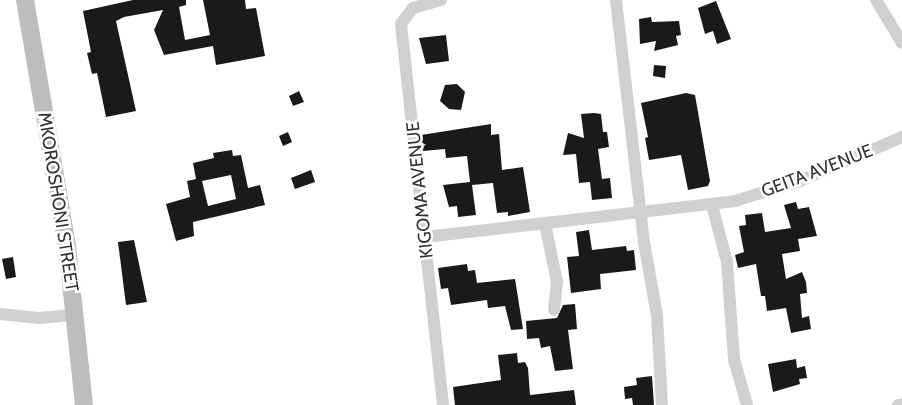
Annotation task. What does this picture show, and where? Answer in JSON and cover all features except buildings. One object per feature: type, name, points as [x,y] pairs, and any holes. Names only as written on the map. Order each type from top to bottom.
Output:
[{"type":"street","name":"MKOROSHONI STREET","points":[[26,0],[76,315],[84,405]]},
{"type":"street","name":"KIGOMA AVENUE","points":[[441,0],[413,8],[401,24],[443,405]]},
{"type":"street","points":[[616,0],[641,211],[657,316],[662,405]]},
{"type":"street","points":[[876,0],[902,43]]},
{"type":"street","name":"GEITA AVENUE","points":[[425,237],[641,211],[712,205],[800,181],[902,137]]},
{"type":"street","points":[[712,205],[725,253],[734,359],[747,405]]},
{"type":"street","points":[[545,224],[557,282],[554,310]]},
{"type":"street","points":[[0,314],[39,318],[76,315]]},
{"type":"street","points":[[898,405],[902,404]]}]
